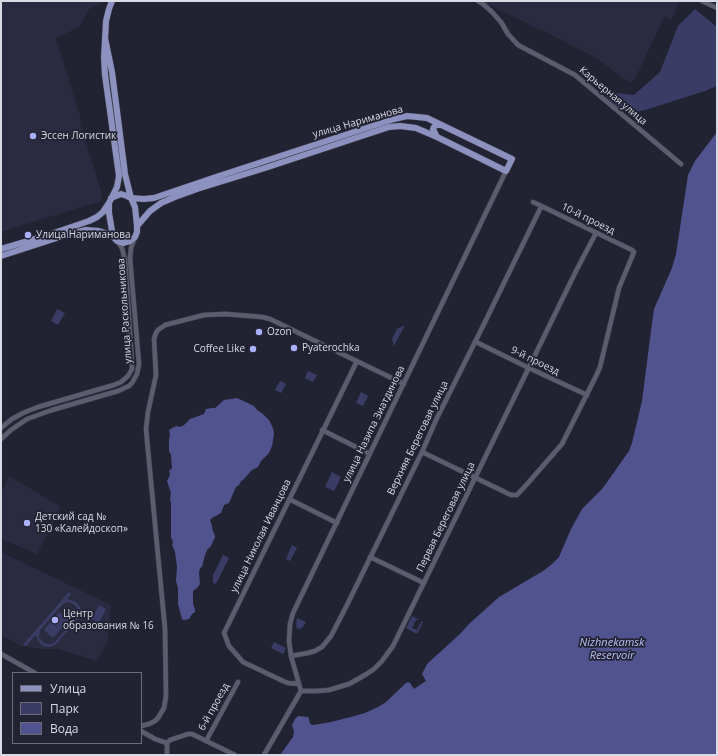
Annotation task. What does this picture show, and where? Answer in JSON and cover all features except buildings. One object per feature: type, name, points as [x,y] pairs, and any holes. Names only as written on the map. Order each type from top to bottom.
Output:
[{"type":"main road","points":[[1,249],[45,236],[97,217],[103,212],[117,187],[119,176],[104,58],[106,21],[112,1]]},
{"type":"main road","points":[[1,256],[86,230],[109,234],[123,243],[133,240],[135,237],[137,226],[135,207],[131,198],[125,174],[112,72],[105,38]]},
{"type":"main road","name":"улица Нариманова","points":[[110,200],[121,194],[131,198],[154,198],[216,176],[407,116],[427,118],[512,159],[506,171],[416,128],[400,126],[384,128],[175,197],[161,203],[150,211],[137,226]]},
{"type":"main road","points":[[437,137],[433,129],[434,127],[436,125],[443,125]]},
{"type":"main road","points":[[110,200],[110,221],[115,239]]},
{"type":"street","name":"Карьерная улица","points":[[478,1],[491,11],[518,45],[575,75],[681,164]]},
{"type":"street","points":[[702,1],[717,8]]},
{"type":"street","name":"улица Назипа Зиатдинова","points":[[301,690],[289,645],[288,634],[292,617],[506,171]]},
{"type":"street","name":"10-й проезд","points":[[533,202],[634,252],[618,288],[600,367],[587,395]]},
{"type":"street","name":"Верхняя Береговая улица","points":[[291,656],[315,651],[327,642],[345,609],[541,207]]},
{"type":"street","name":"Первая Береговая улица","points":[[301,690],[329,690],[356,681],[374,669],[393,646],[596,233]]},
{"type":"street","name":"улица Раскольникова","points":[[1,439],[15,426],[27,419],[52,410],[118,391],[132,383],[137,374],[139,364],[130,258],[131,248],[135,237]]},
{"type":"street","name":"улица Раскольникова","points":[[1,428],[23,412],[114,385],[121,382],[128,376],[132,369],[132,364],[125,260],[122,248],[115,239]]},
{"type":"street","points":[[142,726],[149,724],[158,718],[164,708],[166,696],[165,629],[146,429],[156,375],[154,336],[158,330],[165,325],[198,316],[216,314],[259,316],[286,326],[404,384]]},
{"type":"street","name":"9-й проезд","points":[[476,342],[587,395]]},
{"type":"street","name":"улица Николая Иванцова","points":[[299,684],[284,682],[243,662],[229,645],[224,632],[357,361]]},
{"type":"street","points":[[422,452],[511,495],[514,495],[519,493],[562,444],[587,395]]},
{"type":"street","points":[[322,430],[370,454]]},
{"type":"street","points":[[289,499],[337,523]]},
{"type":"street","points":[[370,557],[424,583]]},
{"type":"street","points":[[1,654],[32,672]]},
{"type":"street","name":"6-й проезд","points":[[206,741],[238,682]]},
{"type":"street","points":[[264,755],[301,690]]},
{"type":"street","points":[[142,731],[155,739],[167,743]]},
{"type":"street","points":[[167,743],[170,740],[192,734],[235,755]]},
{"type":"street","points":[[167,743],[167,755]]},
{"type":"shaded area","points":[[1,1],[102,1],[100,4],[90,8],[79,27],[56,38],[102,195],[101,201],[1,232]]},
{"type":"shaded area","points":[[482,1],[679,1],[672,19],[664,17],[636,77],[630,83],[592,55],[538,28],[529,26],[529,24]]},
{"type":"shaded area","name":"Детский сад № 130 «Калейдоскоп»","points":[[9,476],[61,507],[37,554],[1,539],[1,493]]},
{"type":"shaded area","name":"Центр образования № 16","points":[[1,552],[111,605],[108,640],[97,661],[58,649],[41,649],[22,646],[1,635]]},
{"type":"green space","points":[[695,9],[717,27],[717,86],[645,110],[631,113],[616,107],[602,92],[601,84],[616,93],[634,95],[660,72],[678,26]]},
{"type":"green space","points":[[57,309],[65,313],[58,325],[51,321]]},
{"type":"green space","points":[[405,325],[394,346],[392,339],[397,329]]},
{"type":"green space","points":[[308,371],[317,375],[313,382],[305,378]]},
{"type":"green space","points":[[280,381],[286,384],[281,393],[275,390]]},
{"type":"green space","points":[[361,392],[368,396],[363,406],[356,403]]},
{"type":"green space","points":[[332,472],[341,477],[334,491],[325,487]]},
{"type":"green space","points":[[292,545],[297,548],[290,561],[286,559]]},
{"type":"green space","points":[[223,555],[229,558],[216,584],[213,583],[213,575]]},
{"type":"green space","points":[[69,592],[71,594],[67,599],[76,602],[80,607],[81,614],[78,619],[55,645],[49,647],[43,646],[38,641],[36,635],[26,646],[23,645]],"holes":[[[67,602],[76,606],[78,611],[77,616],[54,643],[44,643],[39,638],[40,630],[63,604]]]},
{"type":"green space","points":[[99,605],[106,609],[99,623],[92,619]]},
{"type":"green space","points":[[59,612],[69,620],[53,638],[44,630]]},
{"type":"green space","points":[[412,616],[419,620],[416,620],[412,628],[417,630],[421,622],[423,622],[417,634],[406,628]]},
{"type":"green space","points":[[297,618],[306,622],[300,629],[296,627]]},
{"type":"green space","points":[[274,642],[286,648],[283,654],[271,648]]},
{"type":"water","name":"Nizhnekamsk Reservoir","points":[[717,132],[717,755],[280,755],[293,737],[294,731],[292,725],[298,716],[308,717],[310,724],[313,725],[351,717],[378,707],[386,702],[408,682],[414,689],[426,681],[422,674],[427,664],[470,623],[499,597],[543,571],[559,557],[571,529],[582,509],[605,485],[629,451],[632,443],[642,401],[654,309],[672,268],[676,254],[688,175],[695,161]]},
{"type":"water","points":[[237,398],[254,406],[269,420],[274,434],[272,446],[269,453],[261,461],[258,467],[252,470],[236,487],[229,503],[224,505],[221,513],[210,520],[215,537],[211,546],[207,550],[202,567],[200,568],[200,584],[193,591],[193,604],[195,612],[189,619],[184,620],[182,619],[178,604],[178,588],[176,581],[177,567],[171,537],[171,493],[167,481],[170,475],[169,471],[172,468],[171,455],[169,451],[169,430],[177,426],[180,427],[184,425],[190,419],[204,414],[206,409],[215,408],[224,400]]},
{"type":"place","name":"Эссен Логистик","points":[[33,136]]},
{"type":"place","name":"Улица Нариманова","points":[[28,235]]},
{"type":"place","name":"Ozon","points":[[259,332]]},
{"type":"place","name":"Pyaterochka","points":[[294,348]]},
{"type":"place","name":"Coffee Like","points":[[253,349]]},
{"type":"place","name":"Детский сад № 130 «Калейдоскоп»","points":[[27,523]]},
{"type":"place","name":"Центр образования № 16","points":[[55,620]]}]
